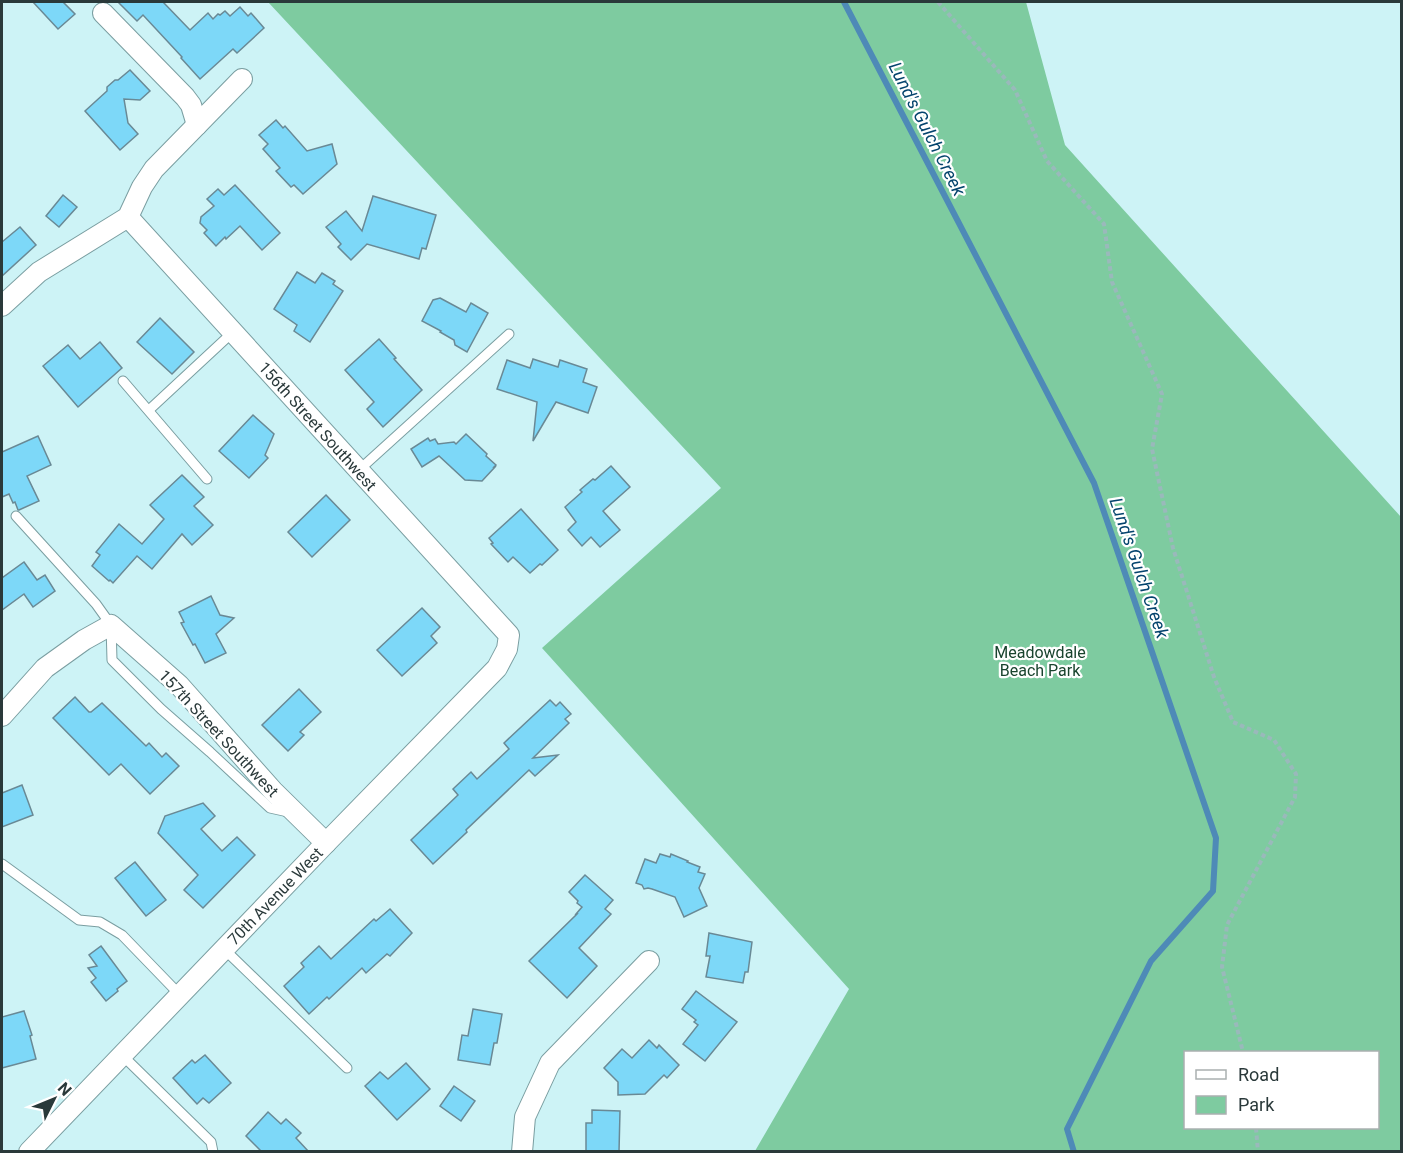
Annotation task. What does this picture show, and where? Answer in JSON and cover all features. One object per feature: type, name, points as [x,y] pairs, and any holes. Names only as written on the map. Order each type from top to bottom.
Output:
[{"type":"street","points":[[103,13],[185,97],[191,105],[197,125]]},
{"type":"street","points":[[2,306],[39,272],[128,217],[142,187],[154,169],[242,79]]},
{"type":"street","name":"156th Street Southwest","points":[[128,217],[509,635]]},
{"type":"street","points":[[2,716],[45,668],[84,640],[111,625]]},
{"type":"street","name":"157th Street Southwest","points":[[111,625],[179,686],[273,791],[326,843]]},
{"type":"street","name":"70th Avenue West","points":[[29,1152],[497,668],[507,650],[509,635]]},
{"type":"street","points":[[522,1152],[525,1117],[550,1063],[649,961]]},
{"type":"lane","points":[[149,410],[233,332]]},
{"type":"lane","points":[[359,470],[509,334]]},
{"type":"lane","points":[[123,381],[207,479]]},
{"type":"lane","points":[[16,516],[96,604],[111,625],[112,660],[161,709],[270,808],[296,814]]},
{"type":"lane","points":[[2,864],[80,920],[100,922],[122,936],[180,995]]},
{"type":"lane","points":[[224,949],[347,1068]]},
{"type":"lane","points":[[122,1055],[211,1142],[213,1152]]},
{"type":"path","points":[[938,2],[1015,90],[1047,161],[1104,224],[1112,282],[1162,394],[1152,449],[1173,548],[1214,677],[1233,722],[1274,740],[1296,774],[1295,797],[1227,926],[1222,967],[1243,1051]]},
{"type":"path","points":[[1256,1129],[1258,1152]]},
{"type":"green space","name":"Meadowdale Beach Park","points":[[268,2],[1026,2],[1065,145],[1401,517],[1401,1151],[755,1151],[849,989],[542,648],[721,488]]},
{"type":"building","points":[[33,2],[63,2],[75,14],[58,29]]},
{"type":"building","points":[[118,2],[163,2],[190,30],[208,13],[213,19],[225,11],[230,16],[240,7],[248,16],[251,13],[264,28],[237,53],[233,49],[200,79],[143,15],[137,21]]},
{"type":"building","points":[[130,70],[150,91],[140,100],[124,99],[128,123],[138,134],[120,150],[85,111],[107,91],[107,87]]},
{"type":"building","points":[[276,120],[283,128],[285,126],[307,151],[332,144],[337,164],[303,194],[294,185],[291,187],[276,171],[280,168],[263,149],[268,144],[259,135]]},
{"type":"building","points":[[235,185],[280,233],[262,250],[240,226],[216,246],[204,233],[207,230],[200,223],[201,217],[214,206],[207,199],[218,189],[224,195]]},
{"type":"building","points":[[63,195],[77,207],[59,227],[46,216]]},
{"type":"building","points":[[373,196],[436,215],[426,249],[422,248],[419,259],[367,244],[351,260],[338,247],[341,244],[326,227],[346,211],[362,231]]},
{"type":"building","points":[[20,227],[36,245],[2,276],[2,242]]},
{"type":"building","points":[[297,272],[315,283],[322,273],[335,281],[333,284],[343,291],[310,342],[294,331],[297,325],[274,309]]},
{"type":"building","points":[[440,298],[466,312],[471,303],[488,313],[467,352],[455,345],[454,340],[441,331],[422,321],[433,300]]},
{"type":"building","points":[[160,318],[194,352],[172,374],[137,342]]},
{"type":"building","points":[[379,339],[422,390],[383,427],[367,409],[374,402],[345,370]]},
{"type":"building","points":[[100,342],[122,368],[78,407],[43,366],[68,345],[80,359]]},
{"type":"building","points":[[533,359],[558,367],[560,360],[587,369],[583,382],[597,387],[588,413],[556,402],[533,441],[537,402],[497,389],[507,360],[530,368]]},
{"type":"building","points":[[253,415],[274,434],[265,455],[268,458],[249,478],[219,451]]},
{"type":"building","points":[[466,434],[496,465],[482,481],[465,480],[439,456],[422,467],[411,449],[428,438],[430,441],[435,439],[438,444],[454,442],[456,444]]},
{"type":"building","points":[[38,436],[51,465],[27,476],[39,501],[18,510],[9,494],[2,497],[2,452]]},
{"type":"building","points":[[611,466],[630,487],[603,511],[620,530],[600,547],[591,537],[582,546],[568,530],[576,522],[565,507],[582,492],[580,490]]},
{"type":"building","points":[[182,475],[204,497],[194,506],[213,525],[192,545],[182,534],[152,569],[137,556],[113,583],[109,581],[92,566],[100,555],[96,552],[119,524],[142,544],[164,519],[150,505]]},
{"type":"building","points":[[326,495],[350,520],[312,557],[288,532]]},
{"type":"building","points":[[521,509],[558,550],[530,573],[513,557],[508,562],[491,544],[493,543],[489,538]]},
{"type":"building","points":[[24,562],[37,580],[45,575],[55,591],[33,607],[24,594],[2,610],[2,578]]},
{"type":"building","points":[[211,596],[220,615],[234,618],[216,634],[226,653],[205,663],[181,623],[184,622],[179,612]]},
{"type":"building","points":[[422,608],[440,627],[431,636],[437,643],[402,676],[377,650]]},
{"type":"building","points":[[299,689],[321,712],[300,732],[304,735],[288,751],[262,725]]},
{"type":"building","points":[[75,697],[89,712],[102,703],[146,746],[149,743],[162,757],[166,753],[179,766],[150,794],[121,764],[109,775],[53,718]]},
{"type":"building","points":[[550,700],[556,706],[560,702],[571,714],[565,719],[569,723],[533,758],[558,755],[535,776],[529,770],[433,864],[411,840],[458,795],[453,789],[471,772],[477,779],[509,749],[504,743]]},
{"type":"building","points":[[22,785],[33,815],[2,827],[2,793]]},
{"type":"building","points":[[203,803],[215,816],[201,829],[222,851],[237,837],[255,855],[203,908],[184,890],[198,875],[158,833],[165,816]]},
{"type":"building","points":[[660,854],[670,857],[671,854],[700,867],[698,872],[705,874],[699,888],[707,906],[684,917],[675,897],[652,889],[644,889],[642,885],[636,883],[645,859],[656,863]]},
{"type":"building","points":[[135,862],[166,900],[146,916],[115,878]]},
{"type":"building","points":[[585,875],[613,900],[605,909],[611,914],[579,948],[597,966],[567,998],[529,961],[582,907],[569,892]]},
{"type":"building","points":[[390,909],[412,933],[390,956],[387,954],[366,973],[362,968],[309,1014],[284,986],[304,967],[301,963],[319,946],[331,959],[374,919],[376,921]]},
{"type":"building","points":[[709,933],[752,942],[748,972],[745,972],[743,983],[706,977],[710,956],[706,956]]},
{"type":"building","points":[[101,946],[127,981],[106,1001],[91,982],[96,978],[88,968],[97,966],[89,955]]},
{"type":"building","points":[[696,991],[737,1022],[705,1061],[683,1044],[698,1025],[694,1022],[696,1020],[682,1009]]},
{"type":"building","points":[[473,1009],[502,1014],[490,1065],[458,1060],[462,1035],[468,1036]]},
{"type":"building","points":[[24,1011],[32,1035],[30,1036],[36,1059],[2,1068],[2,1017]]},
{"type":"building","points":[[649,1040],[657,1048],[659,1045],[679,1065],[667,1078],[664,1075],[645,1094],[618,1095],[618,1082],[604,1068],[622,1049],[632,1058]]},
{"type":"building","points":[[205,1055],[231,1083],[209,1103],[203,1098],[197,1104],[173,1078],[192,1060],[195,1063]]},
{"type":"building","points":[[406,1063],[430,1089],[397,1120],[365,1086],[380,1072],[388,1079]]},
{"type":"building","points":[[454,1086],[475,1101],[461,1121],[440,1106]]},
{"type":"building","points":[[592,1110],[620,1111],[619,1152],[586,1152],[586,1123],[592,1123]]},
{"type":"building","points":[[268,1112],[281,1124],[286,1119],[301,1133],[296,1138],[309,1152],[262,1152],[246,1136]]},
{"type":"waterway","name":"Lund's Gulch Creek","points":[[844,2],[1094,483],[1216,838],[1213,891],[1151,961],[1067,1129],[1074,1152]]}]
